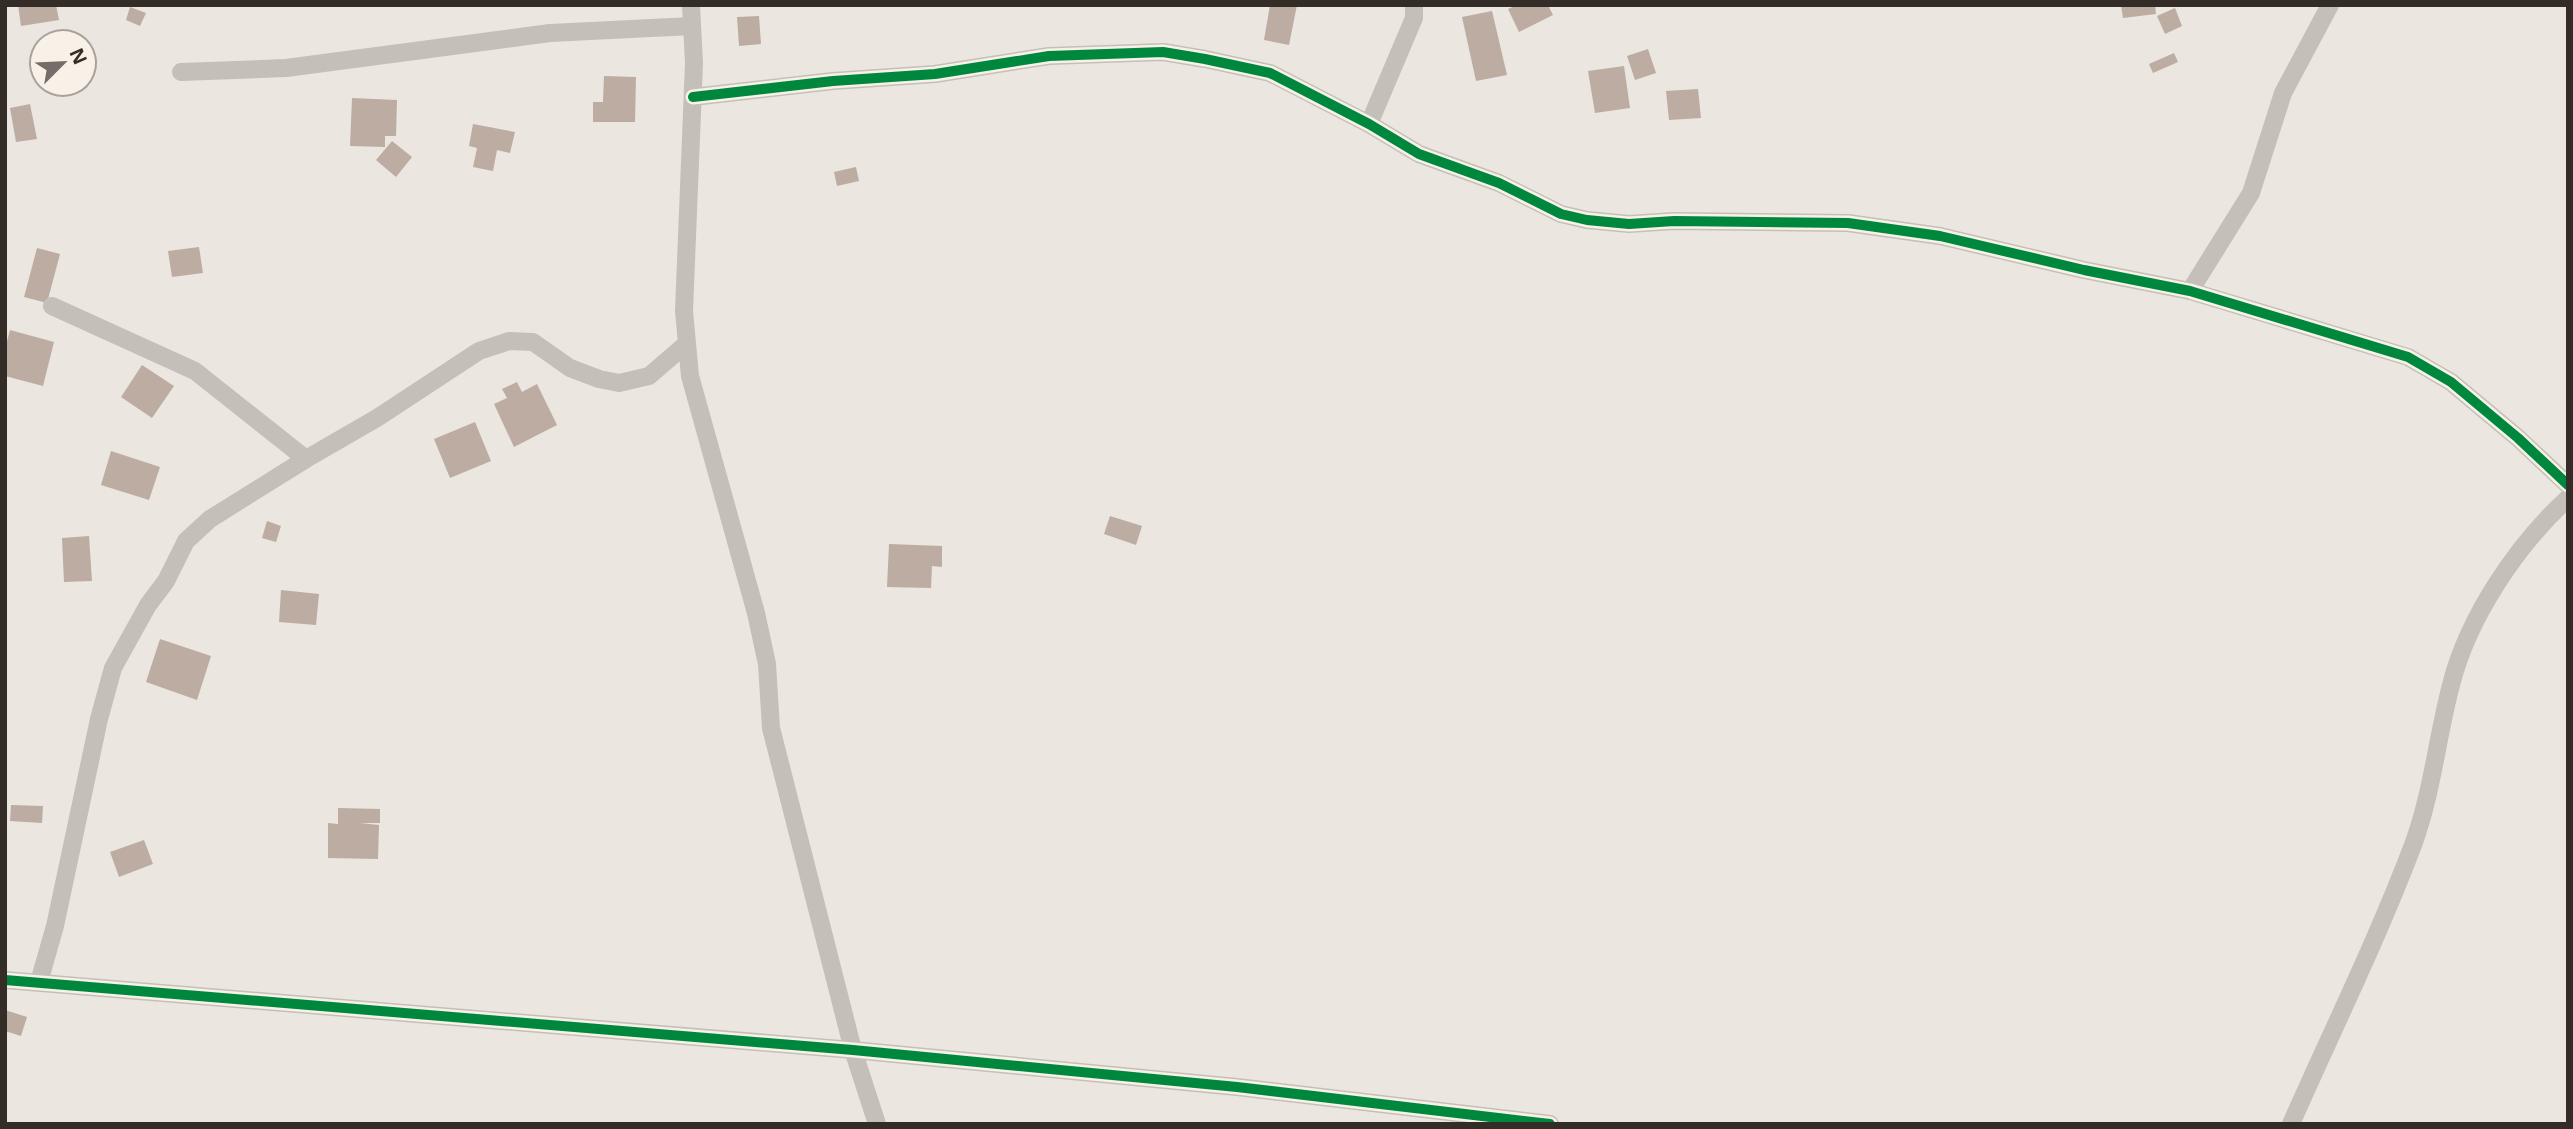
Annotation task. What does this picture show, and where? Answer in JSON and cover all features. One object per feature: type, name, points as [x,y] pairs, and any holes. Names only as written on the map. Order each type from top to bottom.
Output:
[{"type":"street","points":[[691,5],[693,97],[684,311],[685,345],[690,376],[756,613],[767,664],[771,728],[853,1050],[877,1124]]},
{"type":"street","points":[[1369,124],[1414,18],[1413,5]]},
{"type":"street","points":[[2190,291],[2251,193],[2283,93],[2330,5]]},
{"type":"street","points":[[181,72],[286,68],[550,33],[692,26]]},
{"type":"street","points":[[693,97],[833,81],[936,74],[1049,56],[1163,52],[1270,74],[1369,124],[1419,154],[1508,187],[1560,214],[1629,224],[1674,221],[1848,223],[1940,236],[2084,271],[2190,291],[2408,357],[2451,382],[2518,438],[2568,485]]},
{"type":"street","points":[[51,306],[195,371],[306,459]]},
{"type":"street","points":[[39,982],[55,926],[99,719],[113,668],[148,605],[166,581],[186,541],[210,519],[377,418],[479,351],[509,341],[533,342],[570,368],[619,383],[649,376],[685,345]]},
{"type":"street","points":[[2291,1124],[2414,843],[2432,776],[2451,682],[2474,622],[2514,559],[2543,521],[2568,498]]},
{"type":"street","points":[[5,980],[853,1050],[1237,1087],[1550,1124]]},
{"type":"building","points":[[18,5],[56,5],[59,20],[21,26]]},
{"type":"building","points":[[1270,5],[1297,5],[1289,45],[1264,40]]},
{"type":"building","points":[[1517,5],[1548,5],[1553,15],[1519,32],[1508,9]]},
{"type":"building","points":[[2121,5],[2155,5],[2156,14],[2123,18]]},
{"type":"building","points":[[130,7],[146,13],[140,26],[126,20]]},
{"type":"building","points":[[2175,8],[2182,26],[2165,34],[2157,16]]},
{"type":"building","points":[[1492,11],[1507,75],[1476,81],[1462,17]]},
{"type":"building","points":[[759,16],[761,44],[739,46],[737,17]]},
{"type":"building","points":[[1648,49],[1656,73],[1635,80],[1627,56]]},
{"type":"building","points":[[2174,53],[2178,62],[2153,73],[2149,64]]},
{"type":"building","points":[[1624,66],[1630,108],[1595,113],[1588,71]]},
{"type":"building","points":[[604,76],[636,77],[635,122],[593,122],[593,102],[603,102]]},
{"type":"building","points":[[1698,89],[1701,118],[1669,120],[1666,91]]},
{"type":"building","points":[[352,98],[397,100],[396,136],[385,136],[385,147],[350,146]]},
{"type":"building","points":[[30,104],[37,139],[16,142],[10,108]]},
{"type":"building","points":[[473,124],[515,132],[510,153],[497,150],[493,171],[473,167],[477,148],[469,146]]},
{"type":"building","points":[[392,141],[412,157],[396,177],[376,160]]},
{"type":"building","points":[[856,167],[859,181],[837,186],[834,172]]},
{"type":"building","points":[[199,247],[203,273],[172,277],[168,251]]},
{"type":"building","points":[[37,248],[60,254],[47,303],[24,297]]},
{"type":"building","points":[[10,330],[54,342],[43,386],[5,376],[5,349]]},
{"type":"building","points":[[142,365],[174,386],[152,418],[121,397]]},
{"type":"building","points":[[517,382],[522,392],[537,384],[557,425],[514,447],[494,404],[507,398],[502,389]]},
{"type":"building","points":[[475,422],[491,461],[450,478],[434,439]]},
{"type":"building","points":[[111,451],[160,467],[149,500],[101,485]]},
{"type":"building","points":[[1110,516],[1142,526],[1136,545],[1104,534]]},
{"type":"building","points":[[267,521],[281,526],[276,542],[262,538]]},
{"type":"building","points":[[89,536],[92,581],[64,582],[62,538]]},
{"type":"building","points":[[889,544],[942,546],[942,567],[932,566],[931,588],[887,587]]},
{"type":"building","points":[[281,590],[319,594],[316,625],[279,622]]},
{"type":"building","points":[[160,639],[211,656],[197,700],[146,682]]},
{"type":"building","points":[[11,805],[43,806],[42,823],[10,821]]},
{"type":"building","points":[[338,808],[380,809],[380,823],[360,823],[379,825],[378,859],[328,858],[328,823],[338,824]]},
{"type":"building","points":[[144,840],[153,864],[119,877],[110,852]]},
{"type":"building","points":[[5,1010],[27,1017],[21,1036],[5,1031]]},
{"type":"cycle path","points":[[693,97],[833,81],[935,74],[1049,56],[1163,52],[1205,59],[1270,73],[1369,124],[1419,154],[1499,183],[1561,214],[1587,220],[1629,224],[1674,221],[1848,223],[1940,236],[2084,270],[2190,291],[2408,357],[2451,382],[2518,438],[2568,485]]},
{"type":"cycle path","points":[[5,980],[853,1050],[1237,1087],[1550,1124]]}]
